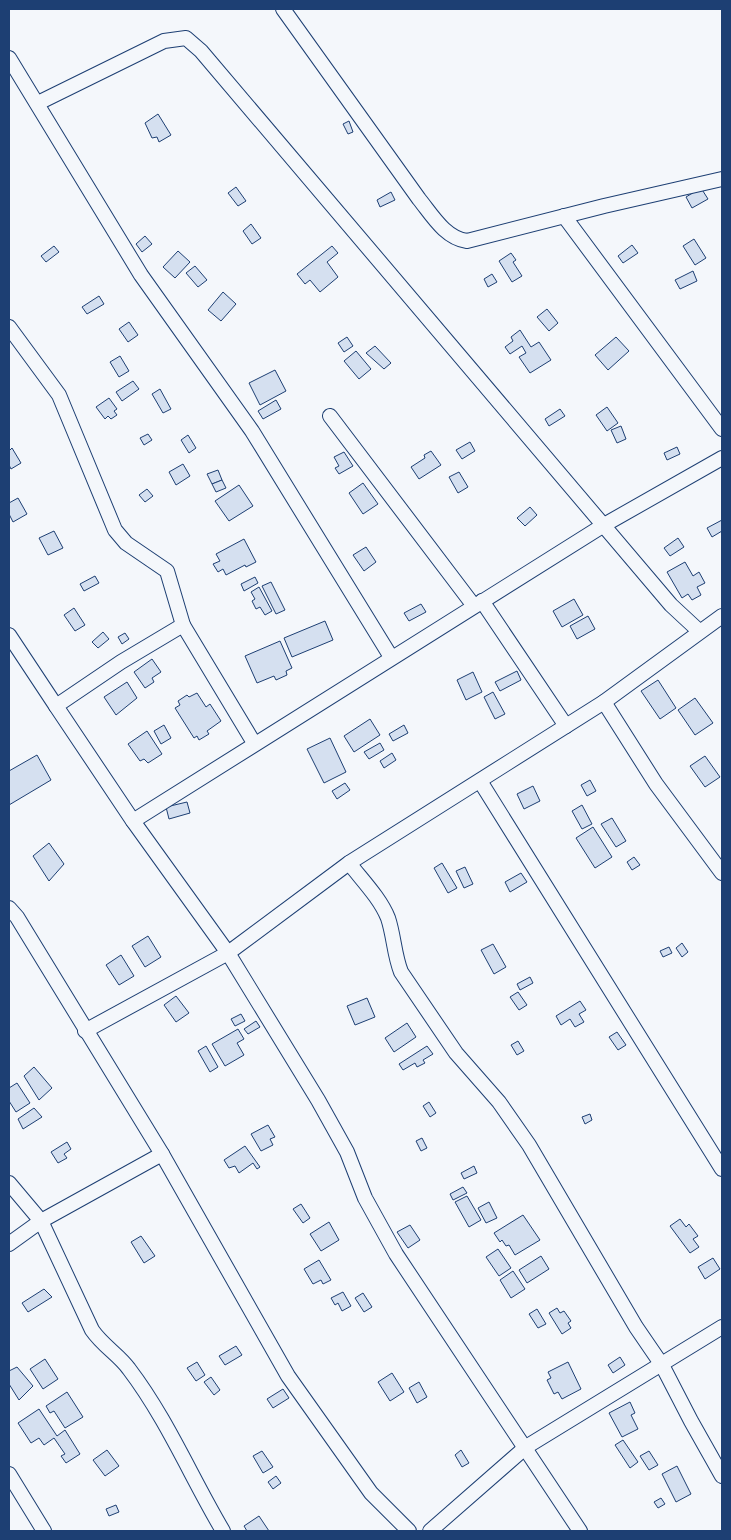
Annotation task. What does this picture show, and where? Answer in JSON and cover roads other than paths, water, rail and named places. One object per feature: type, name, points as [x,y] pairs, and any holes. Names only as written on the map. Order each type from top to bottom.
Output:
[{"type":"street","points":[[283,9],[419,199],[456,239],[467,241],[722,179]]},
{"type":"street","points":[[38,103],[164,41],[186,38],[200,51],[671,605],[699,631]]},
{"type":"street","points":[[9,58],[141,274],[252,431],[391,657]]},
{"type":"street","points":[[564,216],[722,429]]},
{"type":"street","points":[[9,328],[59,395],[115,530],[126,543],[167,571],[183,625],[254,743]]},
{"type":"street","points":[[330,416],[478,604],[566,726]]},
{"type":"street","points":[[133,821],[391,657],[604,526],[722,458]]},
{"type":"street","points":[[85,1031],[228,953],[349,863],[604,702],[699,631],[721,620]]},
{"type":"street","points":[[56,706],[121,662],[183,625]]},
{"type":"street","points":[[9,635],[133,821],[228,953],[323,1108],[347,1152],[365,1198],[396,1254],[580,1531]]},
{"type":"street","points":[[604,702],[656,784],[722,872]]},
{"type":"street","points":[[480,781],[722,1169]]},
{"type":"street","points":[[349,863],[381,905],[387,916],[401,972],[456,1053],[499,1102],[529,1145],[636,1327],[662,1365],[690,1421],[722,1476]]},
{"type":"street","points":[[9,908],[40,955],[162,1154],[288,1376],[371,1493],[409,1531]]},
{"type":"street","points":[[9,1244],[41,1221],[162,1154]]},
{"type":"street","points":[[9,1183],[41,1221],[92,1330],[102,1345],[128,1366],[160,1415],[223,1531]]},
{"type":"street","points":[[430,1531],[526,1447],[722,1327]]},
{"type":"street","points":[[11,1483],[44,1531]]}]
